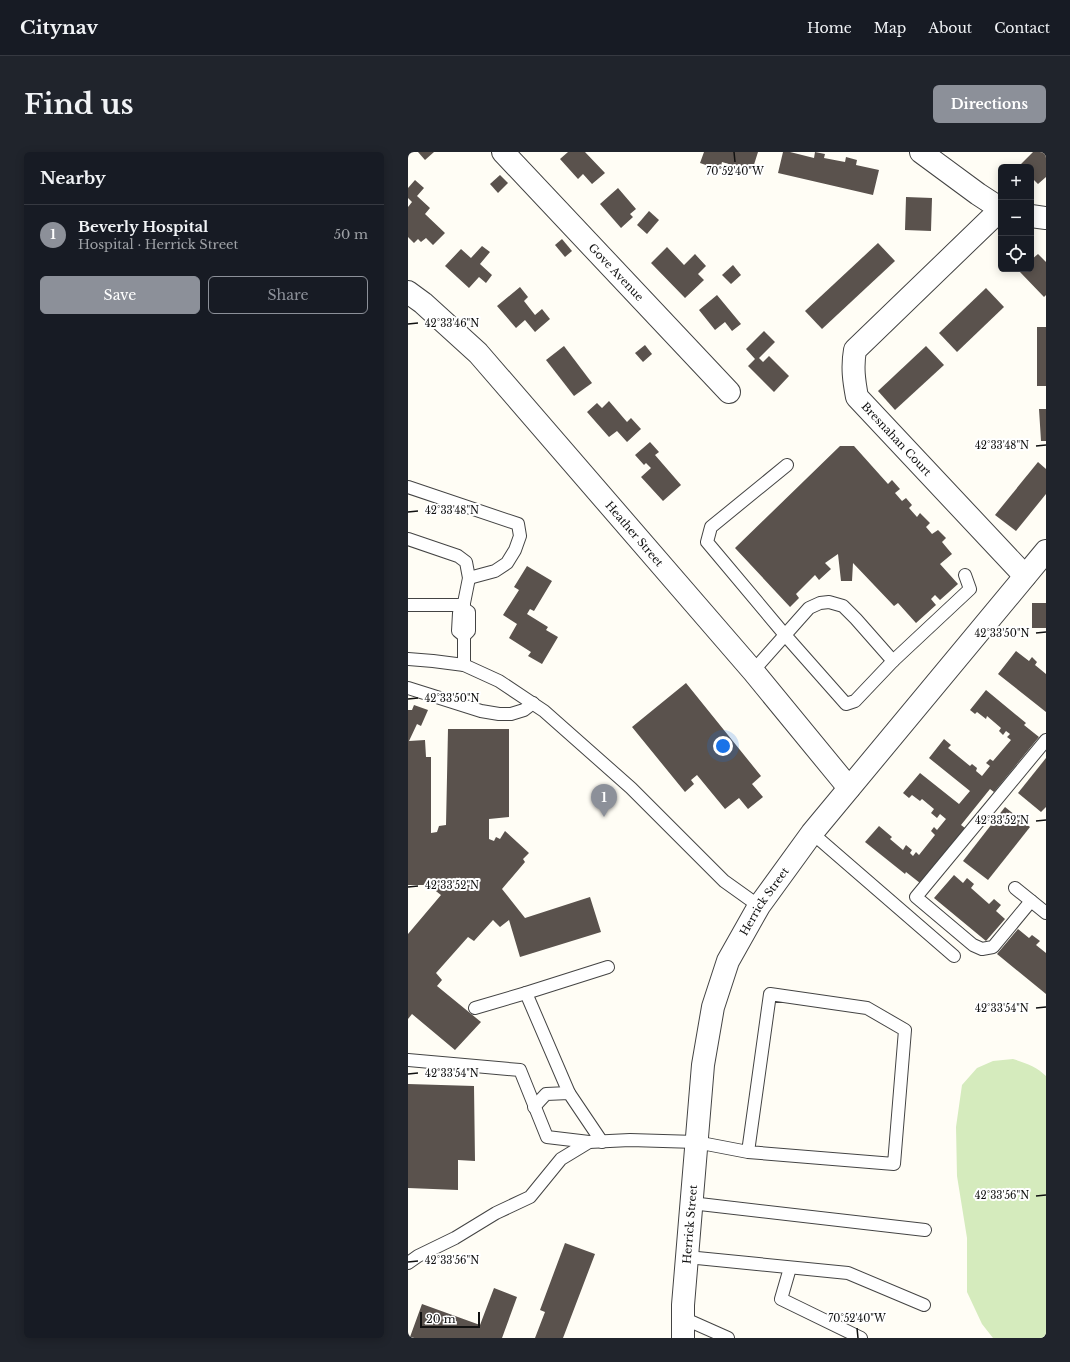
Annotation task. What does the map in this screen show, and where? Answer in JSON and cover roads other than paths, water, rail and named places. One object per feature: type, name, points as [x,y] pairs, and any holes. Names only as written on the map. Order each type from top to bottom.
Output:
[{"type":"street","name":"Gove Avenue","points":[[503,152],[729,392]]},
{"type":"street","points":[[921,152],[998,207]]},
{"type":"street","name":"Bresnahan Court","points":[[998,212],[855,350],[853,379],[857,397],[1026,576]]},
{"type":"street","points":[[1034,216],[1046,218]]},
{"type":"street","name":"Heather Street","points":[[408,292],[478,353],[753,672],[849,788]]},
{"type":"street","name":"Herrick Street","points":[[683,1328],[691,1203],[703,1065],[713,1007],[728,961],[760,906],[812,833],[1046,551]]},
{"type":"lane","points":[[787,465],[711,527],[707,542],[785,635],[846,704],[855,701],[893,661],[970,589],[965,575]]},
{"type":"lane","points":[[408,487],[518,524],[520,536],[515,550],[507,563],[495,571],[469,578]]},
{"type":"lane","points":[[408,539],[458,556],[466,562],[469,578],[464,606],[459,613],[458,631],[464,636],[464,665]]},
{"type":"lane","points":[[753,672],[808,608],[820,603],[829,602],[843,606],[893,661]]},
{"type":"lane","points":[[408,605],[464,606]]},
{"type":"lane","points":[[408,658],[464,665],[499,681],[544,711],[630,788],[724,882],[760,906]]},
{"type":"lane","points":[[408,688],[499,714],[511,714],[524,710],[532,703]]},
{"type":"lane","points":[[1031,901],[993,947],[982,949],[973,945],[916,897],[1046,740]]},
{"type":"lane","points":[[812,833],[954,956]]},
{"type":"lane","points":[[1015,888],[1046,913]]},
{"type":"lane","points":[[475,1008],[608,967]]},
{"type":"lane","points":[[526,993],[569,1093],[602,1142]]},
{"type":"lane","points":[[408,1060],[520,1070],[547,1137],[589,1142],[630,1140],[696,1142],[748,1152],[894,1164],[905,1030],[867,1008],[770,994],[748,1152]]},
{"type":"lane","points":[[534,1107],[546,1094],[569,1093]]},
{"type":"lane","points":[[408,1248],[413,1259],[455,1238],[496,1213],[530,1197],[561,1159],[589,1142]]},
{"type":"lane","points":[[691,1203],[925,1230]]},
{"type":"lane","points":[[687,1257],[848,1273],[924,1305]]},
{"type":"lane","points":[[790,1268],[781,1299],[861,1338]]},
{"type":"lane","points":[[683,1328],[728,1338]]},
{"type":"place","name":"Beverly Hospital","points":[[604,817]]}]
